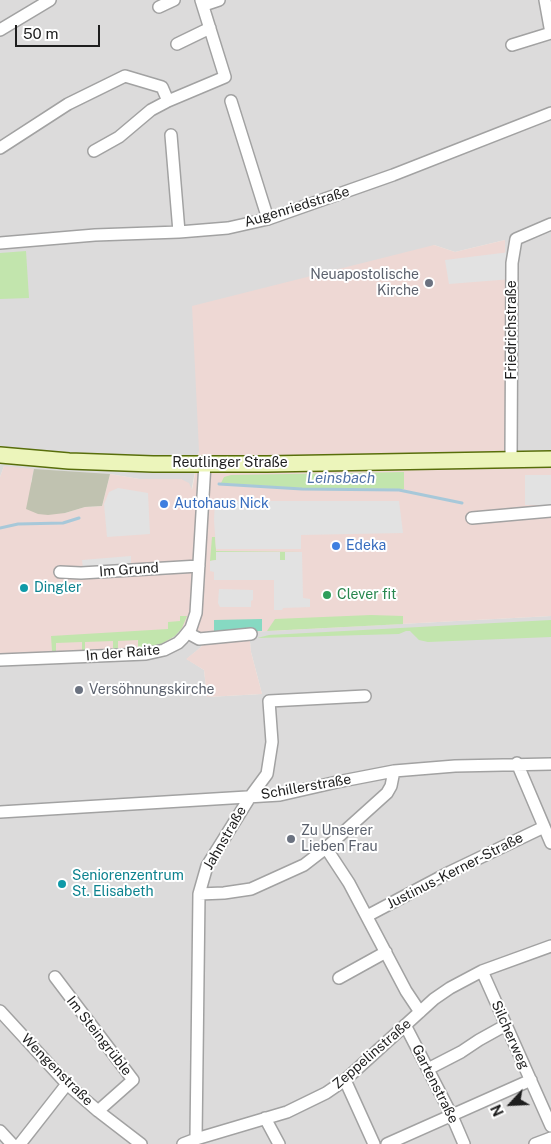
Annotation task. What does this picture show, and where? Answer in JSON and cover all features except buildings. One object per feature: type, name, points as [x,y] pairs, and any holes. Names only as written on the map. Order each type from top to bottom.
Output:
[{"type":"main road","name":"Reutlinger Straße","points":[[0,455],[115,463],[267,464],[551,459]]},
{"type":"street","points":[[0,30],[50,0]]},
{"type":"street","points":[[159,7],[174,0]]},
{"type":"street","points":[[94,151],[119,137],[151,110],[225,77],[202,3],[219,0]]},
{"type":"street","points":[[512,45],[551,33],[545,0]]},
{"type":"street","points":[[177,44],[210,28]]},
{"type":"street","points":[[0,148],[68,104],[125,76],[162,87],[168,101]]},
{"type":"street","points":[[231,101],[268,219]]},
{"type":"street","name":"Augenriedstraße","points":[[0,243],[96,234],[179,232],[228,228],[268,219],[393,175],[551,113]]},
{"type":"street","points":[[171,135],[179,232]]},
{"type":"street","name":"Friedrichstraße","points":[[511,459],[512,263],[516,238],[551,224]]},
{"type":"street","points":[[205,463],[196,613],[188,633],[198,639],[251,634]]},
{"type":"street","points":[[472,518],[551,511]]},
{"type":"street","name":"Im Grund","points":[[60,572],[80,573],[199,566]]},
{"type":"street","name":"In der Raite","points":[[0,660],[146,654],[172,647],[188,633]]},
{"type":"street","name":"Jahnstraße","points":[[196,1138],[199,894],[207,866],[250,797],[267,774],[272,742],[269,701],[365,696]]},
{"type":"street","points":[[516,763],[551,843]]},
{"type":"street","name":"Schillerstraße","points":[[0,812],[280,795],[394,771],[516,763],[551,764]]},
{"type":"street","points":[[199,894],[250,889],[304,865],[326,848],[387,793],[391,786],[394,771]]},
{"type":"street","name":"Justinus-Kerner-Straße","points":[[367,916],[450,872],[544,827]]},
{"type":"street","points":[[326,848],[367,916],[420,1012]]},
{"type":"street","name":"Zeppelinstraße","points":[[183,1144],[196,1138],[306,1104],[345,1080],[405,1025],[450,988],[482,971],[551,946]]},
{"type":"street","points":[[339,978],[386,952]]},
{"type":"street","name":"Silcherweg","points":[[482,971],[551,1126]]},
{"type":"street","name":"Im Steingrüble","points":[[55,977],[133,1080],[98,1111]]},
{"type":"street","name":"Wengenstraße","points":[[0,1011],[67,1084],[141,1144]]},
{"type":"street","name":"Gartenstraße","points":[[405,1025],[452,1116],[464,1144]]},
{"type":"street","points":[[428,1069],[462,1052],[478,1040],[506,1025]]},
{"type":"street","points":[[345,1080],[374,1144]]},
{"type":"street","points":[[387,1144],[531,1080]]},
{"type":"street","points":[[20,1144],[67,1084]]},
{"type":"street","points":[[265,1118],[279,1144]]},
{"type":"street","points":[[0,1131],[12,1144]]},
{"type":"street","points":[[535,1144],[551,1138]]},
{"type":"shaded area","points":[[0,0],[551,0],[551,455],[508,456],[505,240],[455,252],[434,245],[199,451],[191,492],[181,479],[139,479],[110,474],[102,506],[4,466],[0,477]]},
{"type":"shaded area","points":[[505,240],[508,456],[551,456],[551,616],[249,632],[251,652],[262,694],[207,697],[204,670],[186,659],[201,647],[203,643],[180,630],[168,641],[153,647],[0,654],[0,477],[4,466],[34,469],[31,482],[65,513],[85,507],[102,506],[110,474],[139,479],[181,479],[189,483],[192,490],[199,451],[192,306],[434,245],[455,252]]},
{"type":"shaded area","points":[[510,252],[512,279],[449,284],[445,260]]},
{"type":"shaded area","points":[[34,469],[110,474],[102,506],[85,507],[65,513],[48,515],[38,514],[26,509]]},
{"type":"shaded area","points":[[525,475],[551,475],[551,505],[525,505]]},
{"type":"shaded area","points":[[118,488],[148,493],[150,534],[107,537],[104,504],[109,492]]},
{"type":"shaded area","points":[[215,501],[399,501],[403,533],[301,535],[301,549],[216,549]]},
{"type":"shaded area","points":[[216,552],[280,552],[280,560],[285,560],[285,552],[302,552],[303,598],[310,599],[310,607],[274,610],[274,580],[214,580],[214,572],[210,571],[210,561],[216,560]]},
{"type":"shaded area","points":[[131,556],[131,565],[83,568],[82,560]]},
{"type":"shaded area","points":[[219,589],[253,590],[251,607],[220,607],[218,603]]},
{"type":"shaded area","points":[[551,616],[551,1144],[0,1144],[0,654],[153,647],[175,636],[180,630],[188,636],[203,642],[201,647],[187,659],[204,670],[207,697],[262,694],[251,652],[249,632]]},
{"type":"green space","points":[[26,251],[29,298],[0,299],[0,253]]},
{"type":"green space","points":[[404,472],[404,489],[302,488],[221,483],[224,477],[231,475]]},
{"type":"green space","points":[[212,537],[215,537],[216,551],[302,552],[285,552],[285,560],[280,560],[279,552],[216,552],[216,560],[210,561]]},
{"type":"green space","points":[[371,615],[403,616],[403,624],[267,631],[275,619]]},
{"type":"green space","points":[[180,616],[187,616],[182,628],[175,636],[161,644],[138,648],[138,640],[118,641],[118,649],[113,649],[113,641],[85,642],[85,650],[82,650],[82,642],[56,643],[56,651],[52,651],[51,636],[168,629],[168,622],[180,621]]},
{"type":"green space","points":[[262,619],[262,631],[214,633],[214,620]]},
{"type":"green space","points":[[551,620],[551,637],[428,642],[419,640],[410,631],[406,631],[399,634],[257,638],[269,635]]},
{"type":"waterway","name":"Leinsbach","points":[[219,484],[302,489],[399,490],[462,503]]},
{"type":"waterway","name":"Leinsbach","points":[[0,528],[18,524],[63,523],[79,518]]},
{"type":"place","name":"Neuapostolische Kirche","points":[[429,283]]},
{"type":"place","name":"Autohaus Nick","points":[[164,504]]},
{"type":"place","name":"Edeka","points":[[336,546]]},
{"type":"place","name":"Dingler","points":[[24,588]]},
{"type":"place","name":"Clever fit","points":[[327,595]]},
{"type":"place","name":"Versöhnungskirche","points":[[79,690]]},
{"type":"place","name":"Zu Unserer Lieben Frau","points":[[291,839]]},
{"type":"place","name":"Seniorenzentrum St. Elisabeth","points":[[62,884]]}]
